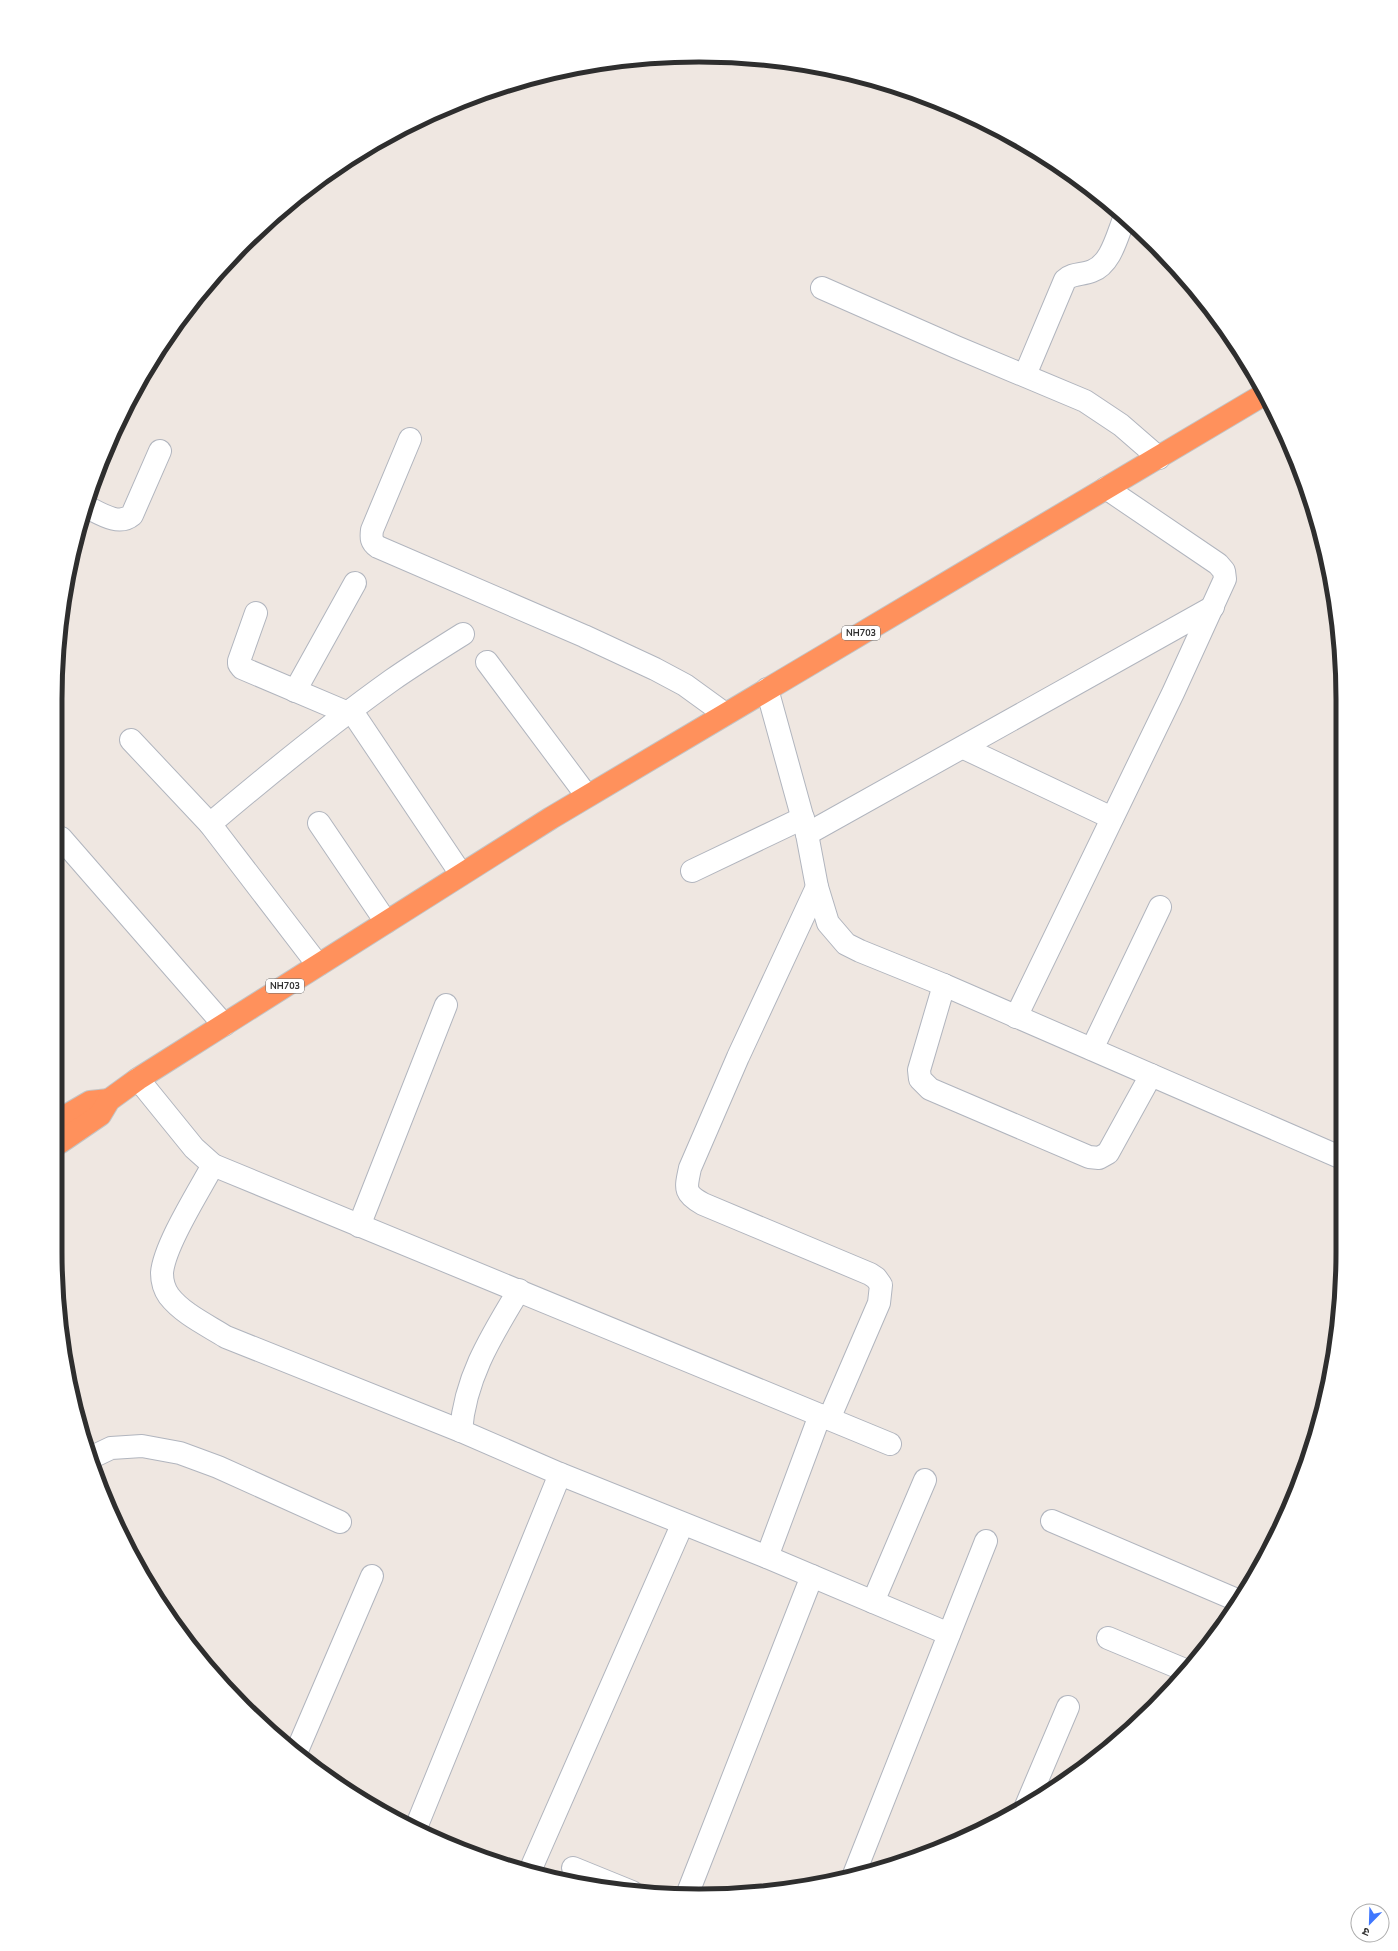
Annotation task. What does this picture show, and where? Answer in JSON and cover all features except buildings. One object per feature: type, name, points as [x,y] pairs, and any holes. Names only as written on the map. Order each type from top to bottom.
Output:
[{"type":"highway","name":"NH703","points":[[62,1142],[100,1115],[110,1100],[138,1079],[461,874],[587,796],[1259,397]]},
{"type":"highway","points":[[62,1118],[90,1102],[110,1100]]},
{"type":"street","points":[[1025,375],[1065,280],[1069,276],[1083,274],[1100,267],[1108,256],[1122,223]]},
{"type":"street","points":[[822,288],[956,347],[1085,401],[1121,425],[1158,458]]},
{"type":"street","points":[[410,439],[372,530],[372,543],[378,547],[584,636],[655,669],[685,685],[725,714]]},
{"type":"street","points":[[91,510],[110,518],[128,518],[132,515],[160,451]]},
{"type":"street","points":[[1016,1016],[1225,579],[1224,570],[1218,564],[1106,488]]},
{"type":"street","points":[[295,691],[355,583]]},
{"type":"street","points":[[692,871],[805,826],[964,748],[1213,606]]},
{"type":"street","points":[[256,613],[239,664],[249,672],[350,712],[461,874]]},
{"type":"street","points":[[210,824],[283,762],[392,680],[463,634]]},
{"type":"street","points":[[487,662],[587,796]]},
{"type":"street","points":[[767,689],[805,826],[817,887],[828,922],[836,935],[846,944],[1016,1016],[1336,1155]]},
{"type":"street","points":[[131,740],[210,824],[318,965]]},
{"type":"street","points":[[964,748],[1112,818]]},
{"type":"street","points":[[319,823],[386,922]]},
{"type":"street","points":[[62,838],[224,1025]]},
{"type":"street","points":[[768,1557],[825,1417],[879,1303],[881,1285],[876,1278],[870,1274],[703,1204],[692,1198],[687,1192],[686,1185],[690,1168],[738,1057],[817,887]]},
{"type":"street","points":[[1092,1050],[1160,907]]},
{"type":"street","points":[[944,985],[919,1070],[920,1079],[930,1089],[1090,1156],[1099,1158],[1108,1153],[1151,1075]]},
{"type":"street","points":[[359,1226],[446,1005]]},
{"type":"street","points":[[138,1079],[194,1148],[212,1165],[359,1226],[520,1290],[890,1444]]},
{"type":"street","points":[[212,1165],[167,1252],[162,1273],[164,1286],[170,1296],[200,1322],[226,1337],[460,1431],[682,1525],[768,1557],[949,1634]]},
{"type":"street","points":[[460,1431],[462,1408],[469,1385],[482,1355],[520,1290]]},
{"type":"street","points":[[96,1455],[111,1448],[142,1446],[180,1453],[218,1467],[340,1522]]},
{"type":"street","points":[[418,1823],[560,1474]]},
{"type":"street","points":[[872,1602],[925,1480]]},
{"type":"street","points":[[1052,1521],[1234,1598]]},
{"type":"street","points":[[532,1866],[682,1525]]},
{"type":"street","points":[[856,1869],[986,1541]]},
{"type":"street","points":[[299,1747],[372,1576]]},
{"type":"street","points":[[689,1889],[812,1576]]},
{"type":"street","points":[[1108,1638],[1181,1668]]},
{"type":"street","points":[[1031,1796],[1068,1707]]},
{"type":"street","points":[[572,1868],[609,1883]]}]
